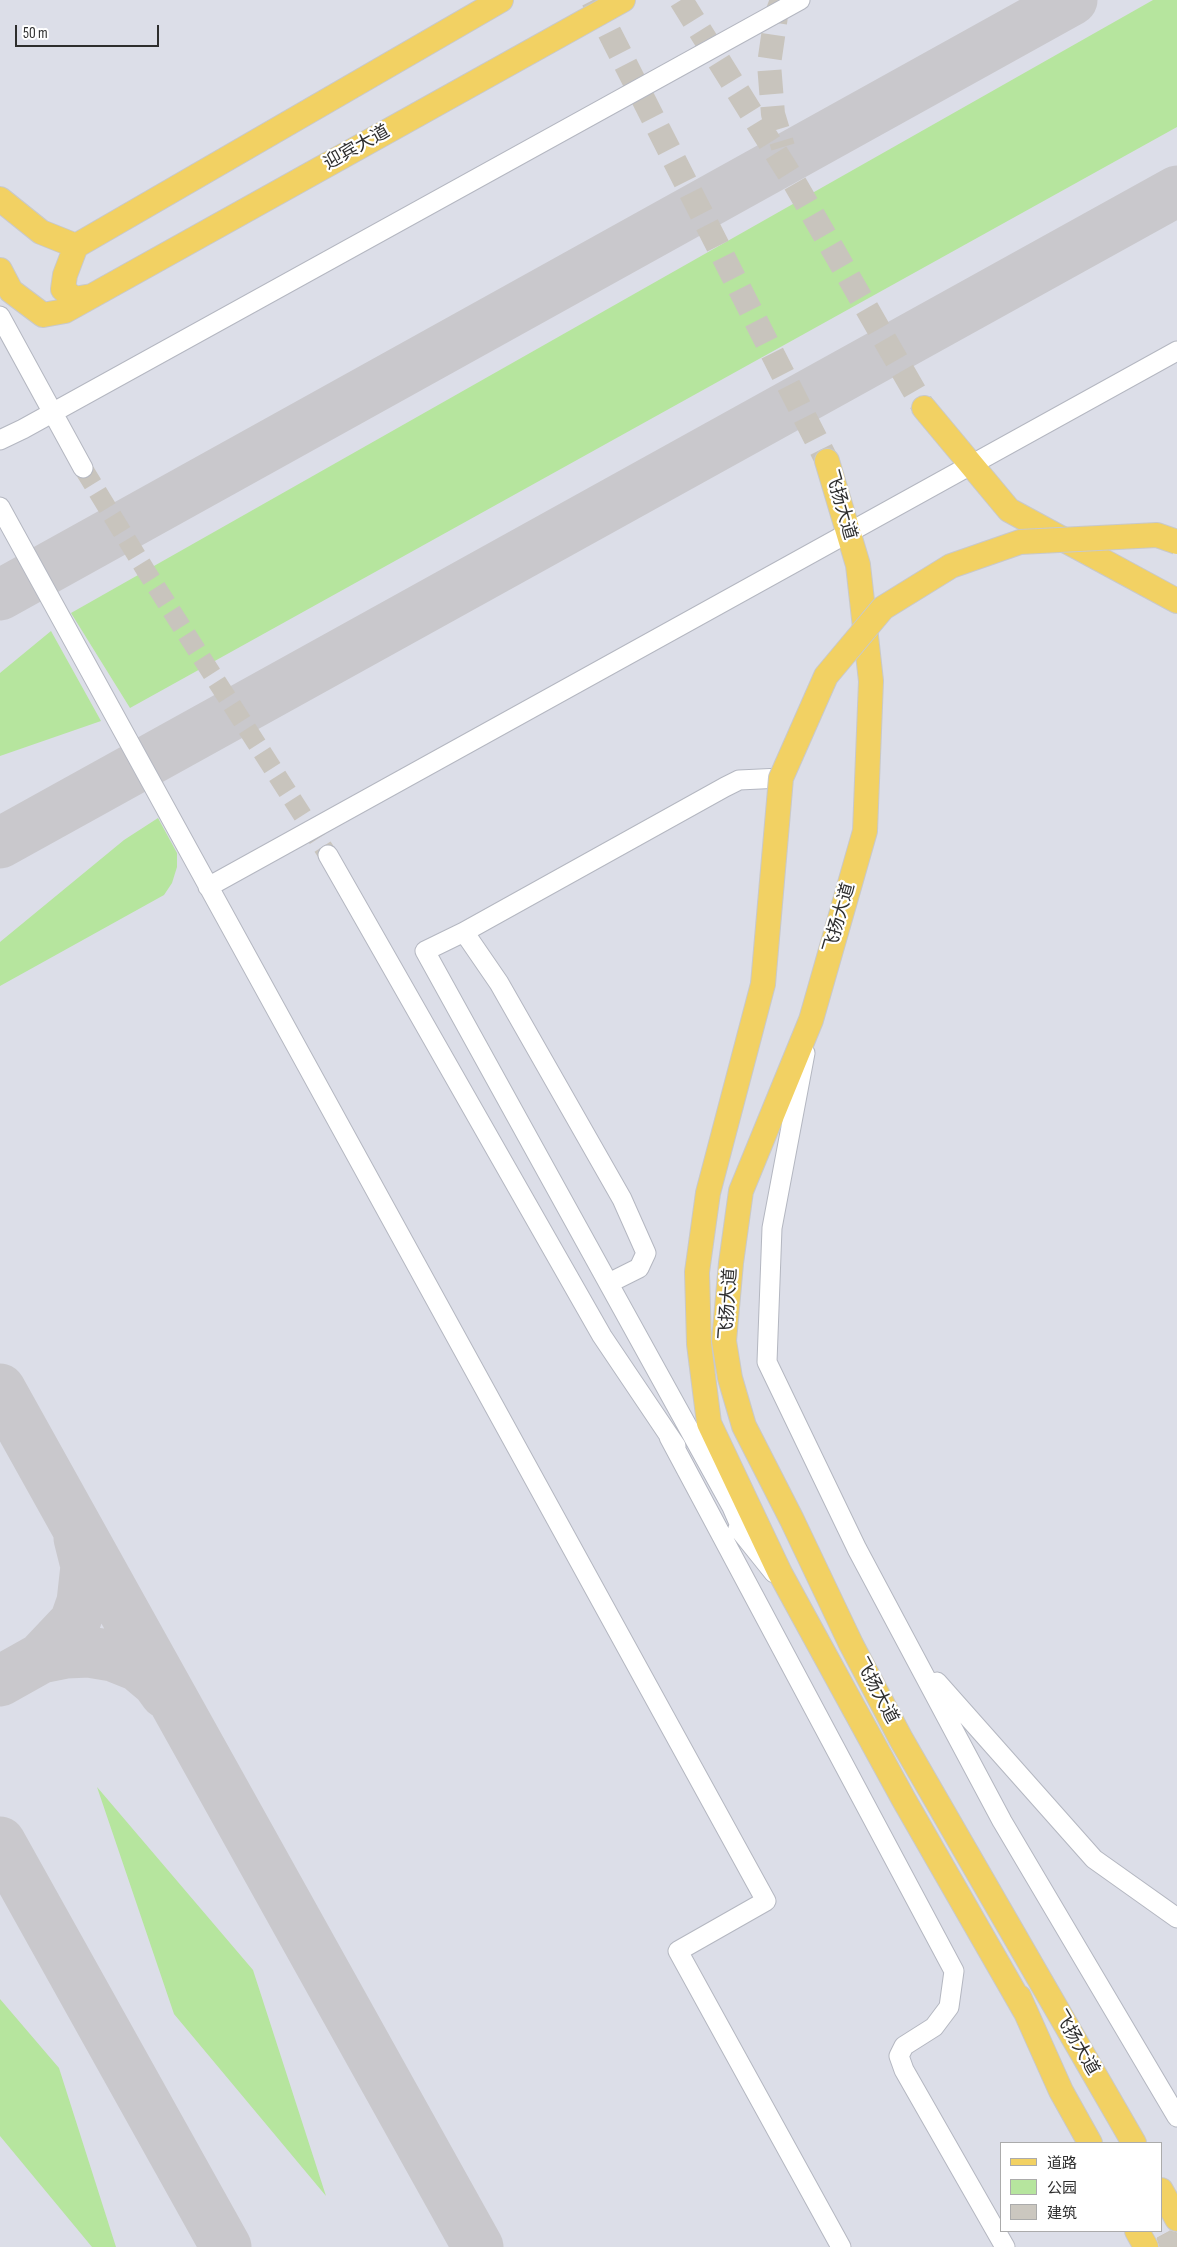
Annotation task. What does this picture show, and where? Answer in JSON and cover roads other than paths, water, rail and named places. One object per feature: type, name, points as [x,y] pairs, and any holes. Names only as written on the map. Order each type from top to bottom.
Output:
[{"type":"main road","name":"迎宾大道","points":[[0,270],[11,291],[43,315],[65,311],[623,0]]},
{"type":"main road","points":[[92,296],[74,299],[63,289],[65,275],[76,246],[499,1]]},
{"type":"main road","points":[[1,198],[41,232],[76,246]]},
{"type":"main road","points":[[924,408],[1009,510],[1177,601]]},
{"type":"main road","name":"飞扬大道","points":[[827,461],[858,565],[871,681],[865,830],[811,1020],[741,1191],[731,1263],[724,1341],[730,1378],[744,1426],[792,1520],[851,1644],[901,1739],[1133,2142]]},
{"type":"main road","points":[[1025,2011],[909,1808],[795,1600],[708,1423],[699,1344],[697,1272],[708,1193],[763,984],[781,778],[826,676],[884,608],[951,566],[1020,542],[1170,538]]},
{"type":"main road","points":[[901,1739],[1062,2091],[1089,2142]]},
{"type":"main road","points":[[1162,2192],[1177,2219]]},
{"type":"main road","points":[[1138,2232],[1146,2247]]},
{"type":"street","points":[[0,440],[32,425],[800,0]]},
{"type":"street","points":[[0,316],[83,468]]},
{"type":"street","points":[[208,887],[1177,351]]},
{"type":"street","points":[[0,508],[766,1901],[678,1951],[841,2247]]},
{"type":"street","points":[[745,1537],[732,1507],[456,1011],[425,951],[464,932],[738,780],[781,778]]},
{"type":"street","points":[[328,855],[602,1336],[669,1437],[795,1600]]},
{"type":"street","points":[[464,932],[499,983],[622,1199],[646,1253],[639,1268],[609,1283]]},
{"type":"street","points":[[811,1020],[772,1228],[767,1362],[857,1549],[1002,1821],[1177,2117]]},
{"type":"street","points":[[669,1437],[954,1971],[949,2007],[934,2027],[904,2046],[899,2056],[904,2070],[1005,2247]]},
{"type":"street","points":[[916,1659],[1094,1859],[1177,1918]]},
{"type":"tunnel","points":[[593,0],[827,461]]},
{"type":"tunnel","points":[[681,0],[793,180],[924,408]]},
{"type":"tunnel","points":[[782,0],[776,16],[769,64],[773,114],[783,147]]},
{"type":"tunnel","points":[[83,468],[146,571],[328,855]]}]
